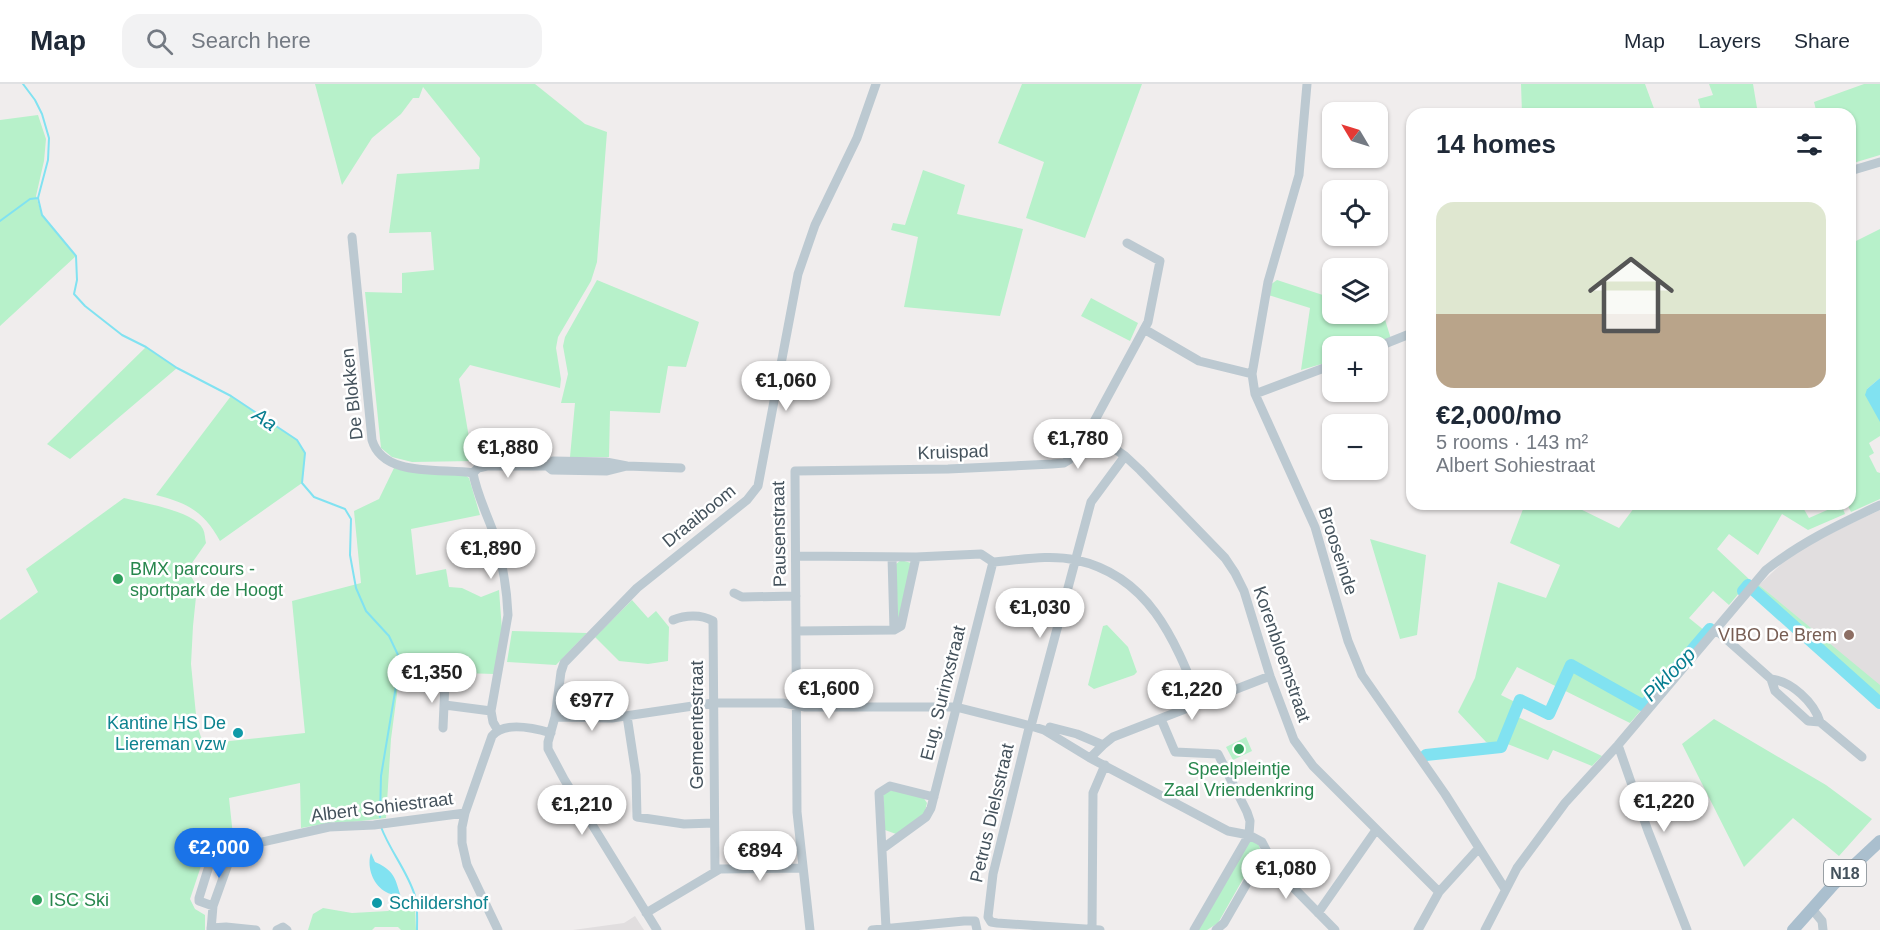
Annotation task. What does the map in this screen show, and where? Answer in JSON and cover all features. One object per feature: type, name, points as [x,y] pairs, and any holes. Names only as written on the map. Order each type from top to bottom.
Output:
[{"type":"main road","name":"N18","points":[[1792,930],[1834,884],[1880,841]]},
{"type":"street","name":"Draaiboom","points":[[550,733],[564,663],[637,588],[747,500],[758,486],[798,274],[815,225],[857,138],[876,84]]},
{"type":"street","name":"Brooseinde","points":[[1307,84],[1299,175],[1268,282],[1252,374],[1255,394],[1315,527],[1348,641],[1362,675],[1445,794],[1505,889]]},
{"type":"street","points":[[1856,169],[1880,162]]},
{"type":"street","name":"De Blokken","points":[[352,237],[372,441],[375,450],[390,463],[402,467],[473,472]]},
{"type":"street","name":"Kruispad","points":[[795,471],[948,469],[1064,463],[1069,460],[1089,431],[1144,330],[1150,314],[1160,261],[1127,243]]},
{"type":"street","points":[[1144,330],[1199,361],[1252,374]]},
{"type":"street","points":[[1388,343],[1406,335]]},
{"type":"street","points":[[1255,394],[1322,369]]},
{"type":"street","name":"Korenbloemstraat","points":[[1089,431],[1125,456],[1225,558],[1244,591],[1270,676],[1294,740],[1313,766],[1439,892]]},
{"type":"street","name":"Petrus Dielsstraat","points":[[1092,930],[991,922],[988,917],[993,874],[1029,728],[1091,502],[1125,456]]},
{"type":"street","points":[[497,729],[491,711],[508,615],[507,600],[504,573],[496,540],[473,472],[487,466],[547,466],[552,470],[607,471],[627,466],[681,468]]},
{"type":"street","name":"Pausenstraat","points":[[795,471],[797,812],[810,930]]},
{"type":"street","points":[[1485,930],[1517,868],[1565,803],[1618,745],[1754,584],[1783,557],[1807,541],[1880,505]]},
{"type":"street","points":[[796,556],[916,557],[981,554],[993,562],[1023,557],[1075,559],[1105,570],[1118,578],[1140,594],[1153,608],[1170,634],[1200,703]]},
{"type":"street","points":[[892,557],[894,630]]},
{"type":"street","points":[[797,631],[894,630],[901,626],[916,557]]},
{"type":"street","name":"Eug. Surinxstraat","points":[[882,849],[926,817],[931,808],[993,562]]},
{"type":"street","name":"Pausenstraat","points":[[734,593],[742,597],[796,596]]},
{"type":"street","name":"Gemeentestraat","points":[[673,620],[682,617],[704,617],[712,621],[715,871]]},
{"type":"street","points":[[1716,630],[1771,679],[1774,691],[1808,721],[1820,722]]},
{"type":"street","points":[[1090,758],[1113,737],[1270,676]]},
{"type":"street","points":[[1771,679],[1784,680],[1816,710],[1820,722],[1862,757]]},
{"type":"street","points":[[443,728],[446,682]]},
{"type":"street","points":[[555,717],[592,719],[627,716],[713,703],[956,707],[1031,726],[1044,730],[1090,758],[1228,831],[1249,835],[1262,842],[1283,877],[1335,930]]},
{"type":"street","points":[[445,705],[491,711]]},
{"type":"street","points":[[627,716],[636,776],[637,817],[684,824],[714,823]]},
{"type":"street","points":[[1161,719],[1175,752],[1218,754],[1250,821],[1249,835],[1194,930]]},
{"type":"street","points":[[498,930],[463,854],[462,828],[492,736],[497,729],[505,727],[537,729],[550,733],[548,749],[657,930]]},
{"type":"street","points":[[1050,727],[1077,734],[1102,745]]},
{"type":"street","points":[[1618,745],[1648,831],[1688,930]]},
{"type":"street","points":[[1100,930],[1092,930],[1093,793],[1105,765]]},
{"type":"street","points":[[886,928],[879,793],[883,789],[895,786],[934,797]]},
{"type":"street","name":"Albert Sohiestraat","points":[[213,906],[203,904],[199,901],[199,897],[213,852],[233,850],[329,827],[374,825],[465,813]]},
{"type":"street","points":[[1318,913],[1376,830]]},
{"type":"street","points":[[1216,930],[1224,923],[1266,849]]},
{"type":"street","points":[[1418,930],[1439,892],[1478,849]]},
{"type":"street","points":[[233,850],[213,906],[211,929],[226,927],[256,930]]},
{"type":"street","points":[[646,913],[715,871],[802,868]]},
{"type":"street","points":[[1812,909],[1822,921],[1823,930]]},
{"type":"street","points":[[872,930],[976,926]]},
{"type":"street","points":[[277,930],[283,927],[287,930]]},
{"type":"shaded area","name":"VIBO De Brem","points":[[1880,510],[1879,686],[1759,585],[1790,556],[1819,539]]},
{"type":"shaded area","points":[[635,916],[644,930],[573,930],[624,923]]},
{"type":"green space","points":[[315,84],[535,84],[585,124],[607,132],[597,262],[591,281],[558,337],[556,348],[561,379],[560,388],[470,365],[459,379],[473,461],[412,462],[392,457],[381,448],[365,292],[402,293],[402,273],[434,270],[431,232],[389,233],[397,174],[479,169],[480,158],[423,87],[419,98],[413,98],[401,114],[372,138],[342,185]]},
{"type":"green space","points":[[1022,84],[1142,84],[1085,238],[1026,218],[1044,162],[998,143]]},
{"type":"green space","points":[[1521,84],[1645,84],[1654,108],[1522,108]]},
{"type":"green space","points":[[1709,84],[1753,84],[1757,108],[1700,108],[1698,99],[1713,95]]},
{"type":"green space","points":[[1864,84],[1880,84],[1880,155],[1856,162],[1856,108],[1816,108],[1814,102]]},
{"type":"green space","points":[[38,115],[46,139],[44,161],[36,196],[42,215],[76,256],[0,326],[0,120]]},
{"type":"green space","points":[[923,170],[965,185],[957,214],[1023,229],[1000,316],[904,307],[918,237],[891,230],[893,223],[905,225]]},
{"type":"green space","points":[[1880,229],[1880,378],[1867,389],[1870,403],[1880,421],[1880,436],[1869,443],[1874,453],[1869,456],[1877,472],[1880,473],[1880,499],[1856,510],[1856,241]]},
{"type":"green space","points":[[597,280],[699,322],[686,367],[668,366],[660,413],[610,411],[609,457],[570,457],[575,403],[561,403],[568,374],[563,346],[565,337]]},
{"type":"green space","points":[[1277,280],[1322,295],[1322,324],[1386,324],[1391,339],[1388,340],[1388,336],[1322,336],[1322,364],[1301,370],[1310,308],[1268,295],[1270,285]]},
{"type":"green space","points":[[1091,298],[1138,323],[1130,341],[1081,316]]},
{"type":"green space","points":[[146,347],[177,368],[70,459],[47,444]]},
{"type":"green space","points":[[231,396],[297,440],[305,453],[302,483],[220,541],[208,523],[194,510],[177,501],[156,495]]},
{"type":"green space","points":[[394,468],[465,475],[469,478],[480,515],[411,529],[416,575],[446,569],[449,587],[462,588],[481,597],[499,590],[502,630],[494,674],[400,671],[391,739],[386,818],[336,824],[335,822],[301,828],[300,783],[229,798],[234,845],[215,848],[209,857],[203,860],[190,899],[195,909],[205,915],[205,930],[0,930],[0,620],[38,592],[26,569],[124,498],[190,517],[203,529],[206,543],[192,563],[191,576],[197,587],[191,664],[197,725],[201,737],[212,754],[211,743],[305,733],[292,601],[361,583],[354,511],[379,499]]},
{"type":"green space","points":[[1523,510],[1582,510],[1619,528],[1632,510],[1804,510],[1809,518],[1827,510],[1843,510],[1845,514],[1808,530],[1782,514],[1758,555],[1729,534],[1717,549],[1750,580],[1729,605],[1713,591],[1689,618],[1705,631],[1646,700],[1642,709],[1630,723],[1517,667],[1501,695],[1521,705],[1516,716],[1602,756],[1592,766],[1553,750],[1548,760],[1500,741],[1495,746],[1486,742],[1458,712],[1475,678],[1498,582],[1546,598],[1560,565],[1510,543]]},
{"type":"green space","points":[[1370,539],[1426,555],[1417,635],[1400,639]]},
{"type":"green space","points":[[901,560],[911,563],[898,622],[896,564]]},
{"type":"green space","points":[[1759,585],[1880,685],[1880,704],[1754,591]]},
{"type":"green space","points":[[632,600],[648,618],[656,611],[669,627],[668,661],[648,664],[619,661],[595,637]]},
{"type":"green space","points":[[1107,625],[1128,647],[1137,672],[1094,689],[1088,685],[1103,626]]},
{"type":"green space","points":[[512,631],[587,633],[556,665],[507,662]]},
{"type":"green space","points":[[1714,719],[1826,785],[1872,819],[1839,856],[1793,818],[1744,867],[1682,744]]},
{"type":"green space","name":"Speelpleintje Zaal Vriendenkring","points":[[1246,737],[1252,751],[1233,760],[1226,747]]},
{"type":"green space","points":[[889,790],[923,797],[927,803],[924,815],[896,834],[885,830],[883,794]]},
{"type":"green space","points":[[1250,838],[1259,845],[1260,849],[1218,923],[1207,930],[1197,930]]},
{"type":"green space","points":[[410,897],[415,907],[416,930],[375,927],[372,930],[308,930],[313,914],[323,908],[352,913],[388,911],[405,906],[407,898]]},
{"type":"water","points":[[1880,378],[1880,422],[1865,395],[1867,389]]},
{"type":"water","points":[[371,853],[375,862],[393,875],[405,905],[395,905],[391,894],[376,883],[370,865]]},
{"type":"waterway","name":"Aa","points":[[23,84],[42,114],[49,138],[48,160],[38,198],[42,215],[76,256],[77,280],[74,294],[85,306],[122,335],[146,347],[177,368],[231,396],[297,440],[305,453],[302,483],[314,497],[345,509],[351,519],[350,555],[356,588],[366,611],[389,636],[398,655],[397,680],[381,776],[380,817]]},
{"type":"waterway","points":[[0,221],[30,199],[38,198]]},
{"type":"waterway","name":"Pikloop","points":[[1743,591],[1748,585],[1880,703]]},
{"type":"waterway","name":"Pikloop","points":[[1426,755],[1501,747],[1520,700],[1549,714],[1571,665],[1644,706],[1710,629]]},
{"type":"waterway","name":"Aa","points":[[381,827],[415,896],[417,930]]},
{"type":"place","name":"BMX parcours - sportpark de Hoogt","points":[[118,579]]},
{"type":"place","name":"VIBO De Brem","points":[[1849,635]]},
{"type":"place","name":"Kantine HS De Liereman vzw","points":[[238,733]]},
{"type":"place","name":"Speelpleintje Zaal Vriendenkring","points":[[1239,749]]},
{"type":"place","name":"ISC Ski","points":[[37,900]]},
{"type":"place","name":"Schildershof","points":[[377,903]]}]
